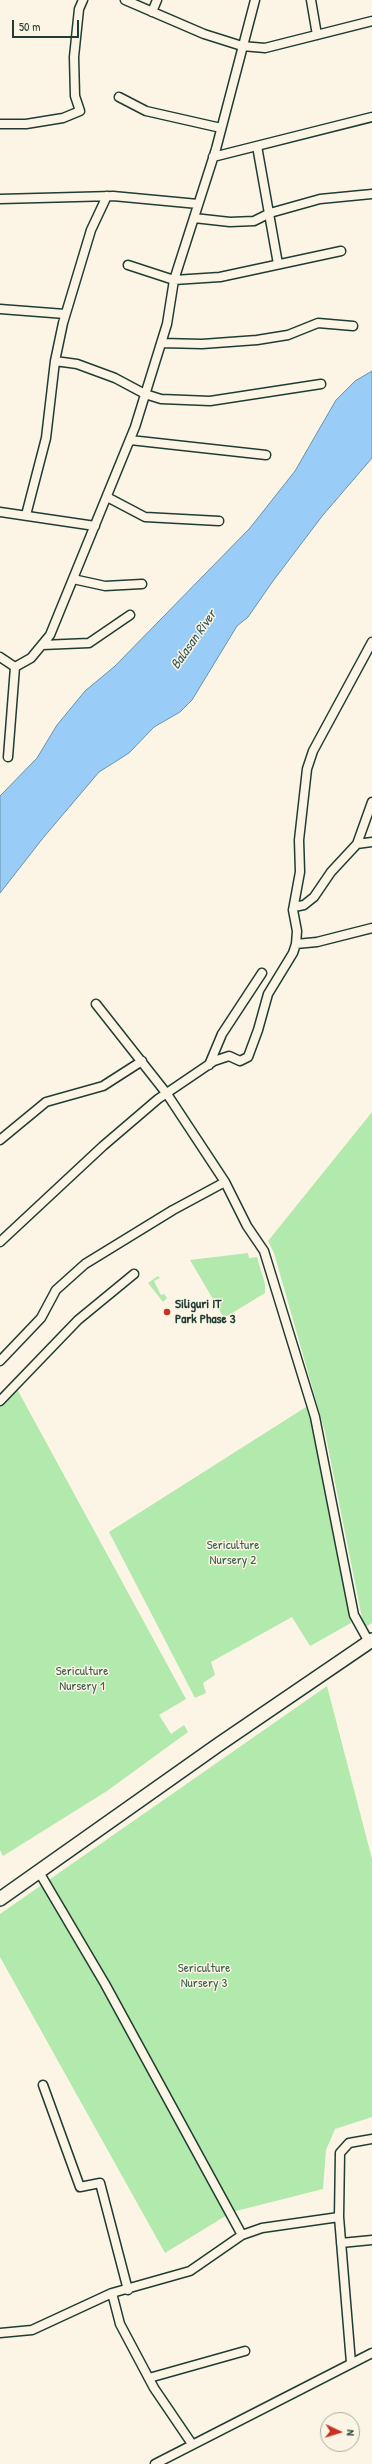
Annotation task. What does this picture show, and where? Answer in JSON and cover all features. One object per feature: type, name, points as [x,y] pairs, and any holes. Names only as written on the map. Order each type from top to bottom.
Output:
[{"type":"main road","points":[[0,1899],[218,1744],[370,1641]]},
{"type":"street","points":[[0,124],[26,124],[55,119],[80,111],[75,96],[74,57],[79,9],[83,0]]},
{"type":"street","points":[[125,0],[204,34],[242,46],[265,48],[372,21]]},
{"type":"street","points":[[152,12],[157,0]]},
{"type":"street","points":[[15,667],[31,658],[50,634],[130,440],[167,324],[174,280],[213,157],[254,0]]},
{"type":"street","points":[[311,0],[317,35]]},
{"type":"street","points":[[119,97],[146,111],[221,128]]},
{"type":"street","points":[[213,157],[372,117]]},
{"type":"street","points":[[257,146],[278,264]]},
{"type":"street","points":[[194,218],[230,222],[254,221],[270,213],[320,199],[372,194]]},
{"type":"street","points":[[0,199],[107,196],[198,204]]},
{"type":"street","points":[[26,515],[46,438],[55,361],[66,314],[91,230],[107,196]]},
{"type":"street","points":[[128,265],[174,280],[220,277],[341,251]]},
{"type":"street","points":[[0,308],[66,314]]},
{"type":"street","points":[[161,343],[202,344],[257,340],[288,335],[318,323],[353,326]]},
{"type":"street","points":[[55,361],[77,364],[90,368],[115,378],[145,394],[161,399],[210,401],[321,384]]},
{"type":"street","points":[[130,440],[266,455]]},
{"type":"street","points":[[107,497],[145,517],[219,521]]},
{"type":"street","points":[[0,512],[95,526]]},
{"type":"street","points":[[73,579],[105,586],[142,584]]},
{"type":"street","points":[[42,645],[89,642],[130,615]]},
{"type":"street","points":[[0,1242],[103,1146],[167,1094],[208,1065],[222,1058],[229,1056],[240,1061],[248,1057],[258,1030],[268,994],[293,953],[296,944],[294,907],[300,872],[299,840],[307,769],[313,751],[371,647]]},
{"type":"street","points":[[0,657],[15,667]]},
{"type":"street","points":[[8,757],[15,667]]},
{"type":"street","points":[[294,907],[304,905],[314,897],[331,872],[357,844],[372,802]]},
{"type":"street","points":[[357,844],[372,842]]},
{"type":"street","points":[[296,944],[317,942],[372,928]]},
{"type":"street","points":[[208,1065],[222,1034],[262,973]]},
{"type":"street","points":[[96,1004],[167,1094],[225,1182],[247,1226],[258,1240],[266,1256],[316,1417],[354,1615],[370,1641]]},
{"type":"street","points":[[0,1140],[46,1102],[103,1086],[142,1061]]},
{"type":"street","points":[[0,1361],[41,1318],[56,1290],[85,1264],[173,1210],[225,1182]]},
{"type":"street","points":[[0,1401],[78,1320],[134,1274]]},
{"type":"street","points":[[39,1872],[105,1984],[242,2236]]},
{"type":"street","points":[[43,2085],[80,2187],[100,2183],[128,2290]]},
{"type":"street","points":[[352,2363],[339,2217],[340,2152],[349,2144],[372,2139]]},
{"type":"street","points":[[0,2333],[32,2330],[112,2292],[128,2290],[190,2271],[242,2236],[262,2228],[339,2217]]},
{"type":"street","points":[[341,2243],[372,2240]]},
{"type":"street","points":[[112,2292],[120,2324],[149,2378],[192,2444]]},
{"type":"street","points":[[149,2378],[245,2351]]},
{"type":"street","points":[[155,2464],[372,2354]]},
{"type":"green space","points":[[372,1112],[372,1623],[364,1628],[325,1432],[274,1253],[268,1241]]},
{"type":"green space","points":[[248,1253],[249,1258],[257,1257],[265,1284],[265,1293],[224,1318],[190,1260]]},
{"type":"green space","points":[[158,1276],[160,1278],[154,1281],[161,1295],[164,1294],[167,1298],[163,1302],[148,1283]]},
{"type":"green space","name":"Sericulture Nursery 1","points":[[17,1389],[186,1699],[159,1715],[171,1734],[184,1725],[188,1732],[107,1791],[3,1856],[0,1850],[0,1405]]},
{"type":"green space","name":"Sericulture Nursery 2","points":[[306,1407],[314,1430],[351,1623],[310,1646],[292,1617],[211,1662],[215,1675],[203,1683],[206,1693],[195,1698],[109,1532]]},
{"type":"green space","name":"Sericulture Nursery 3","points":[[327,1686],[372,1859],[372,2117],[335,2129],[326,2150],[323,2189],[232,2212],[165,2253],[0,1957],[0,1914]]},
{"type":"water","name":"Balasan River","points":[[372,371],[372,458],[323,515],[248,617],[237,626],[192,700],[180,712],[154,727],[129,753],[99,772],[43,838],[0,893],[0,796],[37,758],[57,725],[85,691],[115,666],[250,528],[295,471],[336,400],[355,381]]},
{"type":"place","name":"Siliguri IT Park Phase 3","points":[[167,1312]]}]
